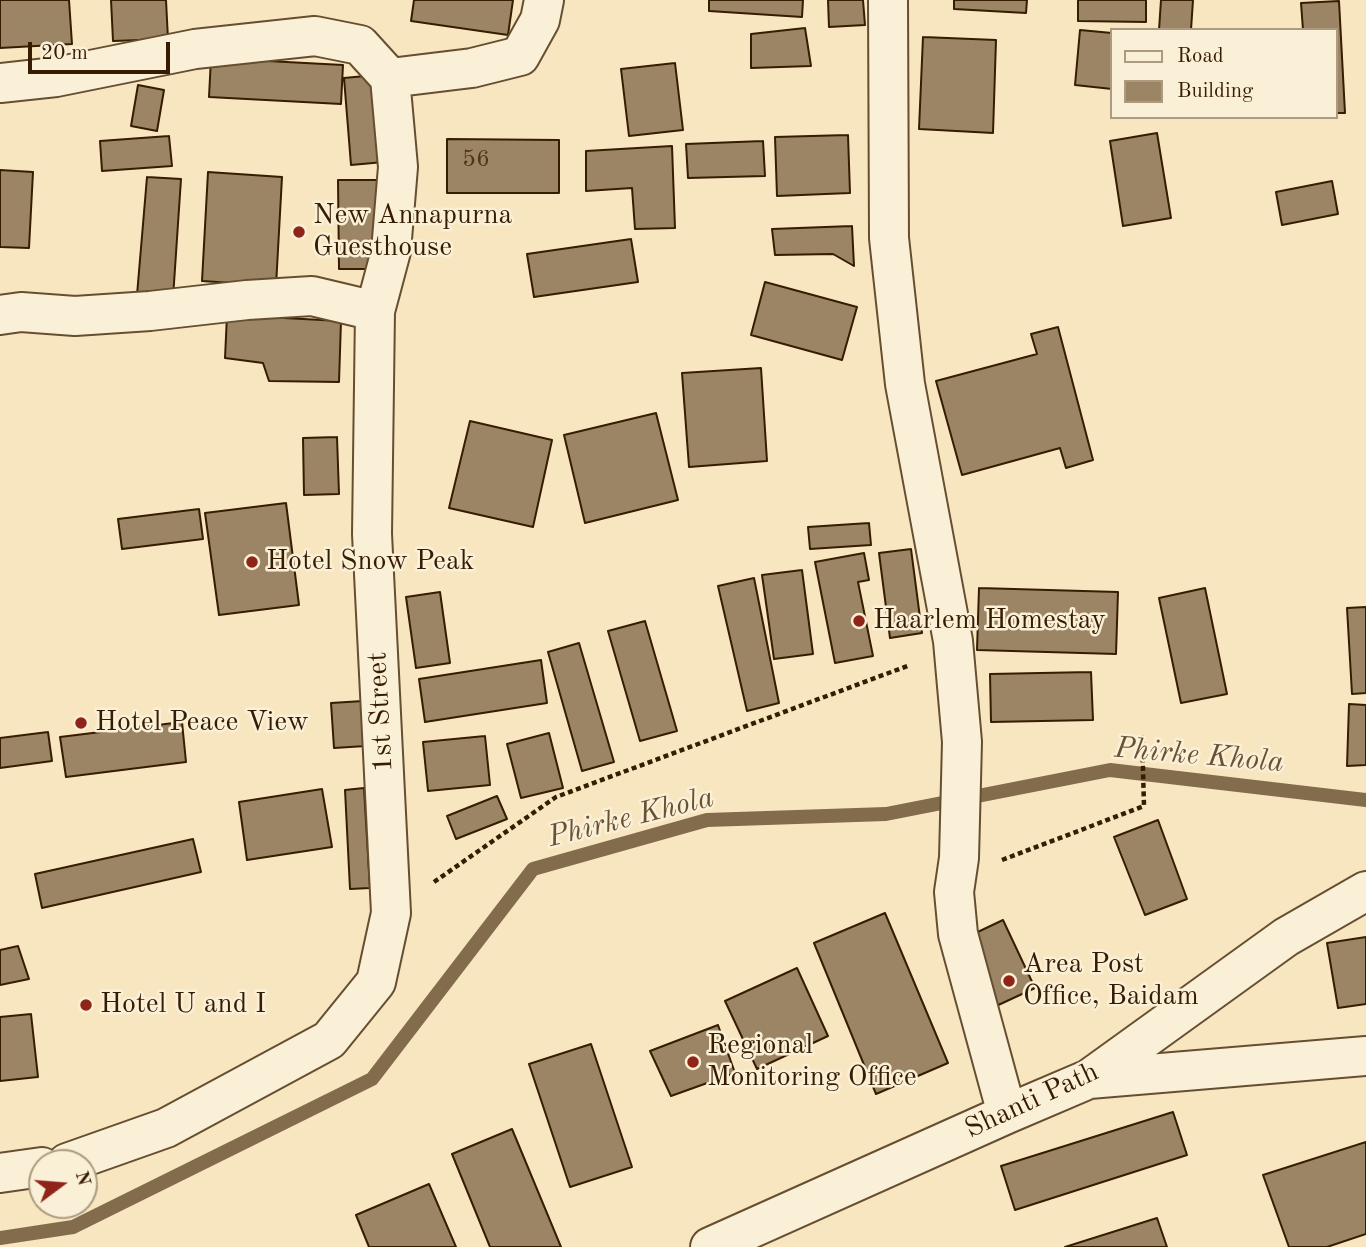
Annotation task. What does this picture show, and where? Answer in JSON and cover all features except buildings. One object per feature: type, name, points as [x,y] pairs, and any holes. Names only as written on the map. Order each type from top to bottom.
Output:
[{"type":"street","points":[[0,83],[56,77],[195,49],[315,36],[360,45],[390,78],[472,68],[520,56],[540,20],[544,0]]},
{"type":"street","points":[[888,0],[890,238],[905,384],[953,641],[962,742],[956,875],[958,934],[1007,1114]]},
{"type":"street","name":"1st Street","points":[[98,1152],[166,1128],[329,1040],[376,982],[391,913],[372,534],[375,311],[391,251],[398,167],[390,78]]},
{"type":"street","points":[[0,315],[21,312],[88,315],[312,296],[375,311]]},
{"type":"street","name":"Shanti Path","points":[[710,1247],[1089,1079],[1286,937],[1366,891]]},
{"type":"street","points":[[1089,1079],[1366,1056]]},
{"type":"street","points":[[0,1174],[28,1169]]},
{"type":"path","points":[[391,913],[556,797],[909,666],[953,641]]},
{"type":"path","points":[[956,875],[1144,806],[1142,735]]},
{"type":"waterway","name":"Phirke Khola","points":[[0,1238],[73,1227],[372,1079],[533,869],[707,820],[886,814],[1110,770],[1366,800]]},
{"type":"place","name":"New Annapurna Guesthouse","points":[[299,232]]},
{"type":"place","name":"Hotel Snow Peak","points":[[252,562]]},
{"type":"place","name":"Haarlem Homestay","points":[[859,621]]},
{"type":"place","name":"Hotel Peace View","points":[[81,723]]},
{"type":"place","name":"Area Post Office, Baidam","points":[[1009,981]]},
{"type":"place","name":"Hotel U and I","points":[[86,1005]]},
{"type":"place","name":"Regional Monitoring Office","points":[[693,1062]]}]
